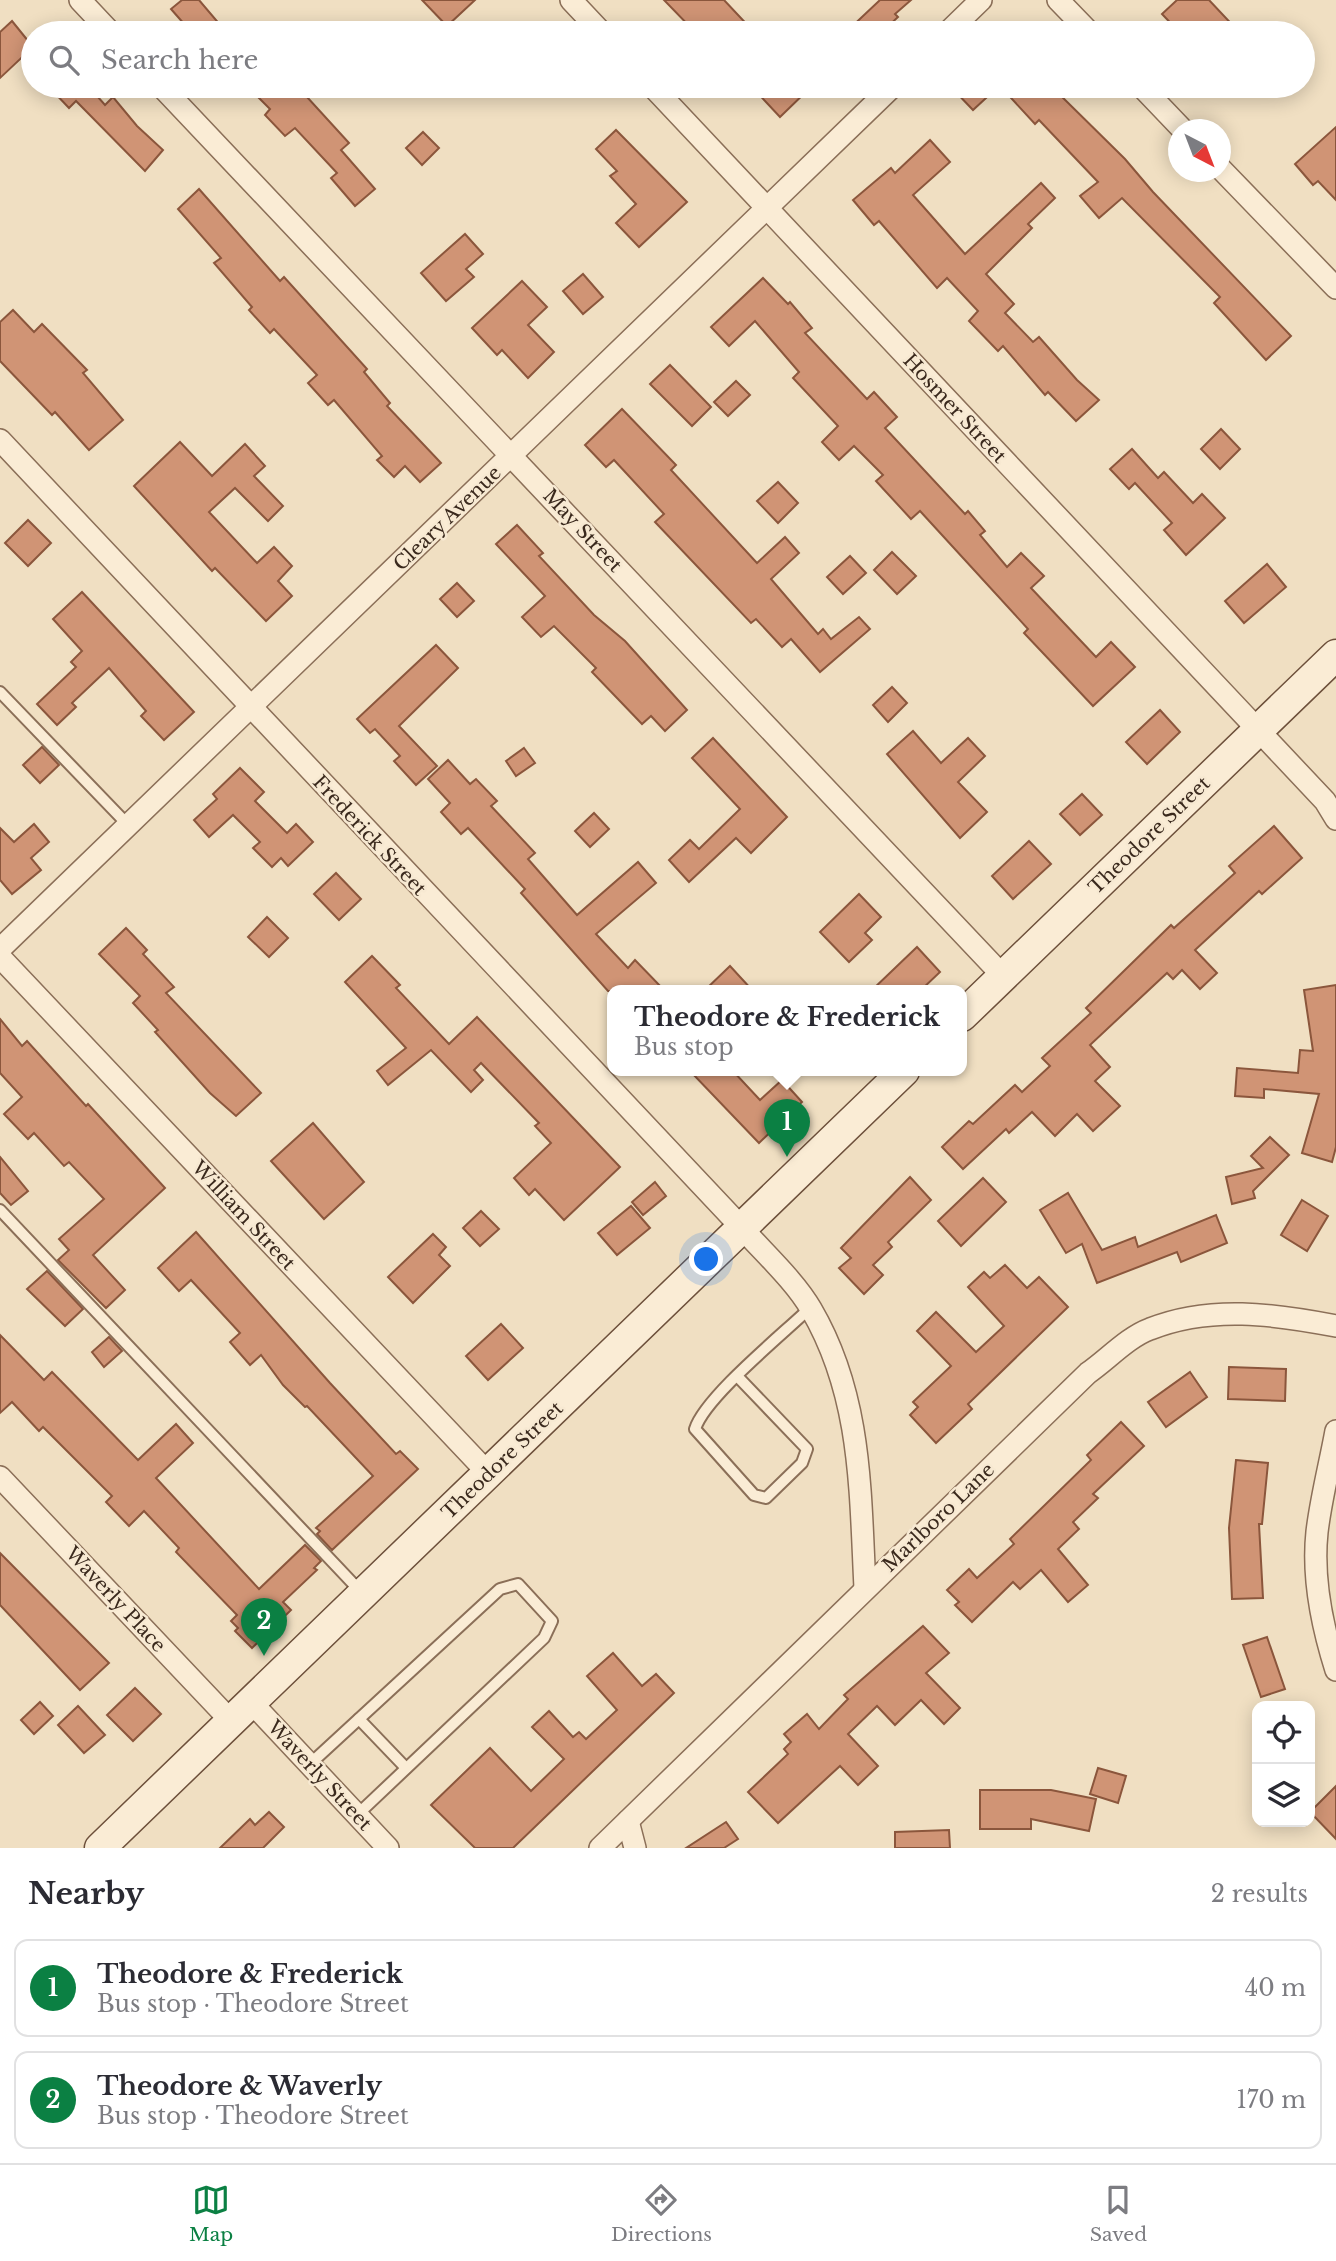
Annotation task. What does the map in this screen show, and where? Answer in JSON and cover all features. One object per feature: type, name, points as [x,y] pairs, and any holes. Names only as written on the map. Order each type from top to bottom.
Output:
[{"type":"main road","name":"Theodore Street","points":[[967,1011],[1336,655]]},
{"type":"main road","name":"Theodore Street","points":[[100,1848],[899,1076]]},
{"type":"street","points":[[80,0],[100,21]]},
{"type":"street","points":[[571,0],[591,21]]},
{"type":"street","points":[[959,21],[981,0]]},
{"type":"street","points":[[1058,0],[1078,21]]},
{"type":"street","name":"May Street","points":[[172,98],[1003,976]]},
{"type":"street","name":"Hosmer Street","points":[[663,98],[1325,801],[1336,819]]},
{"type":"street","name":"Cleary Avenue","points":[[0,949],[881,98]]},
{"type":"street","points":[[1152,98],[1172,119]]},
{"type":"street","points":[[1231,179],[1336,288]]},
{"type":"street","name":"Frederick Street","points":[[0,440],[742,1228],[811,1307],[846,1384],[858,1458],[865,1588]]},
{"type":"street","name":"William Street","points":[[0,957],[488,1473]]},
{"type":"street","name":"Marlboro Lane","points":[[600,1848],[1088,1373],[1148,1330],[1206,1315],[1274,1314],[1336,1326]]},
{"type":"street","points":[[1336,1431],[1317,1532],[1316,1565],[1324,1627],[1336,1670]]},
{"type":"street","name":"Waverly Place","points":[[0,1477],[241,1711]]},
{"type":"street","name":"Waverly Street","points":[[241,1711],[310,1765],[388,1848]]},
{"type":"street","points":[[628,1821],[635,1848]]},
{"type":"lane","points":[[0,692],[129,825]]},
{"type":"lane","points":[[0,1210],[363,1594]]},
{"type":"lane","points":[[738,1377],[807,1450],[802,1463],[766,1498],[754,1495],[695,1429],[699,1415],[738,1377],[811,1307]]},
{"type":"lane","points":[[310,1765],[500,1589],[518,1584],[552,1621],[544,1638],[357,1815]]},
{"type":"lane","points":[[359,1719],[406,1768]]},
{"type":"building","points":[[182,0],[199,0],[217,21],[182,21],[171,9]]},
{"type":"building","points":[[422,0],[475,0],[452,21],[442,21]]},
{"type":"building","points":[[664,0],[724,0],[744,21],[684,21]]},
{"type":"building","points":[[880,0],[911,0],[895,14],[898,17],[894,21],[858,21]]},
{"type":"building","points":[[1177,0],[1209,0],[1229,21],[1169,21],[1162,14]]},
{"type":"building","points":[[12,21],[21,32],[21,58],[0,78],[0,32]]},
{"type":"building","points":[[59,98],[99,98],[105,105],[114,98],[137,126],[163,150],[145,171],[76,101],[69,108]]},
{"type":"building","points":[[259,98],[308,98],[349,143],[341,150],[375,189],[355,206],[331,178],[337,173],[295,128],[285,136],[265,115],[270,109]]},
{"type":"building","points":[[762,98],[800,98],[780,117]]},
{"type":"building","points":[[962,98],[986,98],[973,110]]},
{"type":"building","points":[[1011,98],[1063,98],[1125,159],[1153,192],[1291,336],[1266,360],[1214,303],[1220,297],[1122,198],[1099,218],[1080,196],[1098,182],[1039,120],[1035,124]]},
{"type":"building","points":[[1336,127],[1336,200],[1318,181],[1313,185],[1295,164]]},
{"type":"building","points":[[616,130],[687,202],[639,247],[616,223],[636,204],[610,176],[617,171],[596,149]]},
{"type":"building","points":[[423,132],[439,148],[422,165],[406,148]]},
{"type":"building","points":[[930,140],[950,162],[913,195],[965,254],[1041,183],[1055,198],[1028,224],[1032,228],[986,274],[1014,304],[1005,313],[1033,342],[1039,337],[1077,380],[1099,400],[1076,421],[1048,392],[1045,395],[1003,346],[998,351],[969,321],[978,311],[947,278],[937,288],[879,221],[874,225],[853,200],[891,168],[895,173]]},
{"type":"building","points":[[199,189],[280,281],[284,277],[367,369],[364,372],[390,403],[387,406],[441,463],[420,482],[405,466],[394,477],[377,460],[382,456],[334,400],[328,405],[308,383],[317,375],[274,329],[270,333],[249,310],[252,307],[214,263],[221,258],[178,209]]},
{"type":"building","points":[[465,234],[483,254],[466,269],[474,277],[446,301],[421,273]]},
{"type":"building","points":[[583,274],[603,297],[583,314],[563,291]]},
{"type":"building","points":[[763,278],[788,304],[790,302],[812,328],[805,333],[867,399],[874,392],[897,417],[885,428],[965,514],[968,511],[985,531],[980,535],[1007,567],[1021,553],[1044,576],[1031,588],[1096,657],[1111,642],[1135,667],[1093,706],[1024,633],[1028,629],[920,511],[911,519],[876,481],[883,475],[854,446],[839,460],[822,442],[838,426],[793,378],[799,372],[755,321],[729,346],[711,327]]},
{"type":"building","points":[[522,281],[547,307],[528,325],[554,352],[528,378],[502,350],[497,355],[472,328]]},
{"type":"building","points":[[13,310],[34,332],[42,324],[87,370],[83,373],[123,420],[89,450],[55,412],[52,415],[0,361],[0,322]]},
{"type":"building","points":[[670,365],[711,407],[692,426],[650,384]]},
{"type":"building","points":[[736,381],[750,395],[728,416],[714,402]]},
{"type":"building","points":[[622,409],[676,465],[671,470],[757,563],[785,537],[799,553],[771,579],[818,634],[823,629],[831,639],[859,617],[870,629],[820,672],[791,639],[782,647],[756,619],[751,623],[655,522],[664,514],[614,460],[606,467],[585,445]]},
{"type":"building","points":[[1221,429],[1240,449],[1220,469],[1201,449]]},
{"type":"building","points":[[180,442],[212,476],[245,444],[265,466],[254,476],[283,506],[268,521],[235,488],[209,512],[257,563],[274,547],[292,566],[278,581],[292,596],[266,621],[215,568],[212,571],[134,486]]},
{"type":"building","points":[[1132,449],[1158,478],[1164,472],[1193,503],[1202,494],[1225,518],[1186,555],[1164,530],[1172,523],[1135,483],[1129,489],[1110,469]]},
{"type":"building","points":[[778,482],[798,503],[778,523],[757,501]]},
{"type":"building","points":[[28,520],[51,543],[28,566],[5,543]]},
{"type":"building","points":[[517,525],[543,553],[539,556],[594,615],[625,641],[687,710],[665,731],[651,716],[642,724],[592,672],[596,668],[554,626],[541,637],[522,617],[545,596],[496,544]]},
{"type":"building","points":[[892,552],[916,576],[897,594],[874,570]]},
{"type":"building","points":[[850,556],[866,573],[843,594],[827,577]]},
{"type":"building","points":[[1267,564],[1286,587],[1244,623],[1225,601]]},
{"type":"building","points":[[457,583],[474,601],[457,617],[440,599]]},
{"type":"building","points":[[82,592],[194,712],[164,740],[141,716],[146,711],[109,668],[72,703],[76,707],[57,725],[37,704],[76,667],[71,662],[82,651],[53,619]]},
{"type":"building","points":[[436,645],[458,668],[399,726],[437,766],[416,785],[394,761],[400,756],[375,729],[370,733],[357,719]]},
{"type":"building","points":[[892,687],[907,703],[888,722],[873,705]]},
{"type":"building","points":[[1160,710],[1180,732],[1147,764],[1126,742]]},
{"type":"building","points":[[913,731],[941,763],[968,738],[985,756],[958,782],[987,812],[960,838],[887,754]]},
{"type":"building","points":[[713,738],[787,817],[751,853],[736,838],[689,882],[669,860],[690,840],[699,849],[740,809],[692,758]]},
{"type":"building","points":[[42,747],[59,765],[40,783],[23,765]]},
{"type":"building","points":[[524,748],[535,763],[516,776],[506,761]]},
{"type":"building","points":[[448,760],[470,784],[476,779],[497,801],[491,806],[535,853],[528,859],[577,915],[638,862],[656,883],[596,934],[628,968],[635,960],[659,985],[607,985],[607,990],[521,893],[525,889],[468,828],[461,834],[441,812],[450,803],[428,779]]},
{"type":"building","points":[[240,768],[264,792],[255,801],[287,833],[296,824],[313,842],[288,866],[281,858],[272,867],[253,848],[260,842],[233,815],[209,837],[194,820],[217,799],[213,794]]},
{"type":"building","points":[[1082,794],[1102,815],[1080,835],[1060,814]]},
{"type":"building","points":[[594,813],[609,829],[590,847],[575,831]]},
{"type":"building","points":[[34,824],[49,842],[31,858],[41,870],[12,894],[0,880],[0,828],[14,842]]},
{"type":"building","points":[[1274,826],[1302,858],[1262,894],[1259,891],[1195,950],[1217,973],[1200,989],[1182,970],[1173,979],[1167,973],[1090,1045],[1110,1067],[1095,1081],[1120,1106],[1093,1131],[1077,1114],[1055,1136],[1032,1112],[1009,1133],[1006,1129],[963,1169],[942,1147],[969,1121],[973,1124],[1015,1085],[1022,1092],[1050,1066],[1042,1058],[1091,1013],[1086,1008],[1171,925],[1174,928],[1235,873],[1229,866]]},
{"type":"building","points":[[1029,841],[1051,864],[1013,899],[992,876]]},
{"type":"building","points":[[336,873],[361,899],[339,920],[314,894]]},
{"type":"building","points":[[859,894],[881,917],[865,933],[872,940],[849,962],[820,932]]},
{"type":"building","points":[[267,917],[288,938],[269,957],[248,937]]},
{"type":"building","points":[[126,928],[147,950],[143,954],[174,987],[166,993],[261,1093],[236,1116],[210,1093],[155,1032],[158,1030],[133,1003],[140,996],[99,954]]},
{"type":"building","points":[[917,947],[940,972],[926,985],[877,985]]},
{"type":"building","points":[[372,956],[400,985],[396,988],[449,1044],[477,1017],[620,1167],[564,1220],[535,1189],[529,1195],[514,1178],[551,1143],[535,1126],[539,1123],[481,1063],[474,1070],[483,1080],[471,1092],[431,1050],[388,1085],[377,1071],[406,1048],[345,982]]},
{"type":"building","points":[[730,966],[747,985],[710,985]]},
{"type":"building","points":[[1336,985],[1336,1147],[1332,1162],[1302,1153],[1319,1094],[1264,1089],[1264,1098],[1235,1096],[1237,1068],[1298,1073],[1300,1050],[1313,1051],[1304,990]]},
{"type":"building","points":[[0,1019],[22,1046],[27,1041],[165,1188],[93,1255],[125,1290],[106,1308],[58,1260],[69,1250],[59,1239],[104,1199],[69,1162],[64,1166],[34,1133],[28,1139],[4,1114],[22,1097],[0,1073]]},
{"type":"building","points":[[695,1076],[738,1076],[760,1100],[782,1080],[802,1102],[759,1143]]},
{"type":"building","points":[[313,1123],[364,1182],[324,1219],[271,1161]]},
{"type":"building","points":[[1270,1137],[1289,1155],[1253,1191],[1255,1198],[1232,1204],[1226,1177],[1263,1168],[1251,1156]]},
{"type":"building","points":[[0,1157],[28,1191],[11,1205],[0,1193]]},
{"type":"building","points":[[910,1177],[931,1200],[888,1242],[892,1247],[873,1265],[883,1275],[864,1294],[839,1268],[851,1258],[841,1248]]},
{"type":"building","points":[[983,1178],[1006,1202],[961,1246],[938,1221]]},
{"type":"building","points":[[655,1182],[666,1196],[643,1215],[632,1202]]},
{"type":"building","points":[[1068,1193],[1102,1250],[1135,1237],[1138,1247],[1216,1215],[1227,1243],[1181,1262],[1177,1252],[1097,1283],[1082,1244],[1066,1253],[1040,1210]]},
{"type":"building","points":[[1302,1200],[1328,1216],[1307,1251],[1281,1235]]},
{"type":"building","points":[[631,1206],[650,1228],[617,1255],[598,1233]]},
{"type":"building","points":[[481,1211],[499,1229],[480,1246],[463,1228]]},
{"type":"building","points":[[196,1232],[396,1454],[400,1451],[418,1469],[332,1550],[317,1534],[320,1531],[316,1528],[373,1476],[307,1406],[283,1385],[261,1355],[250,1365],[230,1342],[240,1333],[191,1280],[179,1291],[158,1268]]},
{"type":"building","points":[[433,1234],[446,1247],[439,1255],[450,1266],[413,1303],[388,1277]]},
{"type":"building","points":[[1005,1265],[1027,1288],[1039,1277],[1068,1307],[968,1404],[972,1409],[936,1443],[910,1415],[918,1407],[913,1402],[951,1366],[917,1331],[936,1312],[976,1352],[1004,1326],[968,1287],[984,1272],[990,1278]]},
{"type":"building","points":[[47,1271],[83,1309],[65,1326],[27,1289]]},
{"type":"building","points":[[501,1324],[523,1348],[488,1380],[466,1356]]},
{"type":"building","points":[[0,1335],[44,1380],[52,1372],[138,1460],[176,1424],[193,1443],[156,1478],[259,1589],[305,1545],[321,1561],[314,1568],[317,1570],[283,1602],[291,1610],[252,1648],[235,1631],[238,1628],[231,1621],[237,1615],[176,1552],[179,1548],[144,1511],[129,1526],[106,1502],[112,1496],[43,1427],[39,1431],[12,1402],[0,1413]]},
{"type":"building","points":[[109,1337],[122,1351],[104,1367],[92,1352]]},
{"type":"building","points":[[1229,1367],[1286,1369],[1285,1401],[1228,1399]]},
{"type":"building","points":[[1190,1372],[1207,1397],[1166,1427],[1148,1402]]},
{"type":"building","points":[[1121,1422],[1144,1446],[1093,1494],[1098,1498],[1073,1522],[1079,1529],[1058,1549],[1088,1585],[1068,1602],[1041,1570],[1020,1589],[1013,1582],[972,1622],[955,1605],[959,1602],[947,1590],[969,1569],[977,1578],[1014,1544],[1010,1539],[1091,1460],[1087,1455]]},
{"type":"building","points":[[1236,1460],[1268,1463],[1262,1524],[1259,1524],[1263,1598],[1232,1599],[1229,1528]]},
{"type":"building","points":[[0,1553],[109,1663],[80,1690],[0,1605]]},
{"type":"building","points":[[923,1626],[949,1653],[926,1673],[960,1708],[944,1724],[921,1700],[895,1725],[877,1706],[848,1734],[878,1766],[858,1785],[840,1766],[778,1823],[748,1792],[788,1754],[784,1749],[791,1742],[784,1734],[807,1714],[819,1729],[848,1699],[844,1695]]},
{"type":"building","points":[[1267,1637],[1285,1689],[1261,1697],[1243,1645]]},
{"type":"building","points":[[613,1653],[642,1686],[656,1674],[674,1693],[513,1848],[475,1848],[431,1805],[490,1748],[531,1791],[564,1759],[532,1727],[549,1711],[573,1737],[579,1732],[586,1739],[617,1710],[587,1676]]},
{"type":"building","points":[[135,1688],[161,1714],[133,1741],[107,1715]]},
{"type":"building","points":[[40,1702],[53,1716],[34,1734],[21,1720]]},
{"type":"building","points":[[78,1706],[105,1735],[84,1753],[58,1725]]},
{"type":"building","points":[[1098,1768],[1126,1776],[1118,1803],[1090,1794]]},
{"type":"building","points":[[1336,1786],[1336,1839],[1315,1817],[1315,1807]]},
{"type":"building","points":[[980,1790],[1051,1790],[1096,1799],[1089,1831],[1031,1819],[1031,1829],[980,1829]]},
{"type":"building","points":[[269,1812],[284,1827],[263,1848],[220,1848],[250,1819],[255,1825]]},
{"type":"building","points":[[726,1822],[738,1839],[724,1848],[686,1848]]},
{"type":"building","points":[[949,1830],[950,1848],[895,1848],[895,1832]]},
{"type":"place","name":"Theodore & Frederick","points":[[787,1157]]},
{"type":"place","name":"Theodore & Waverly","points":[[264,1656]]}]
